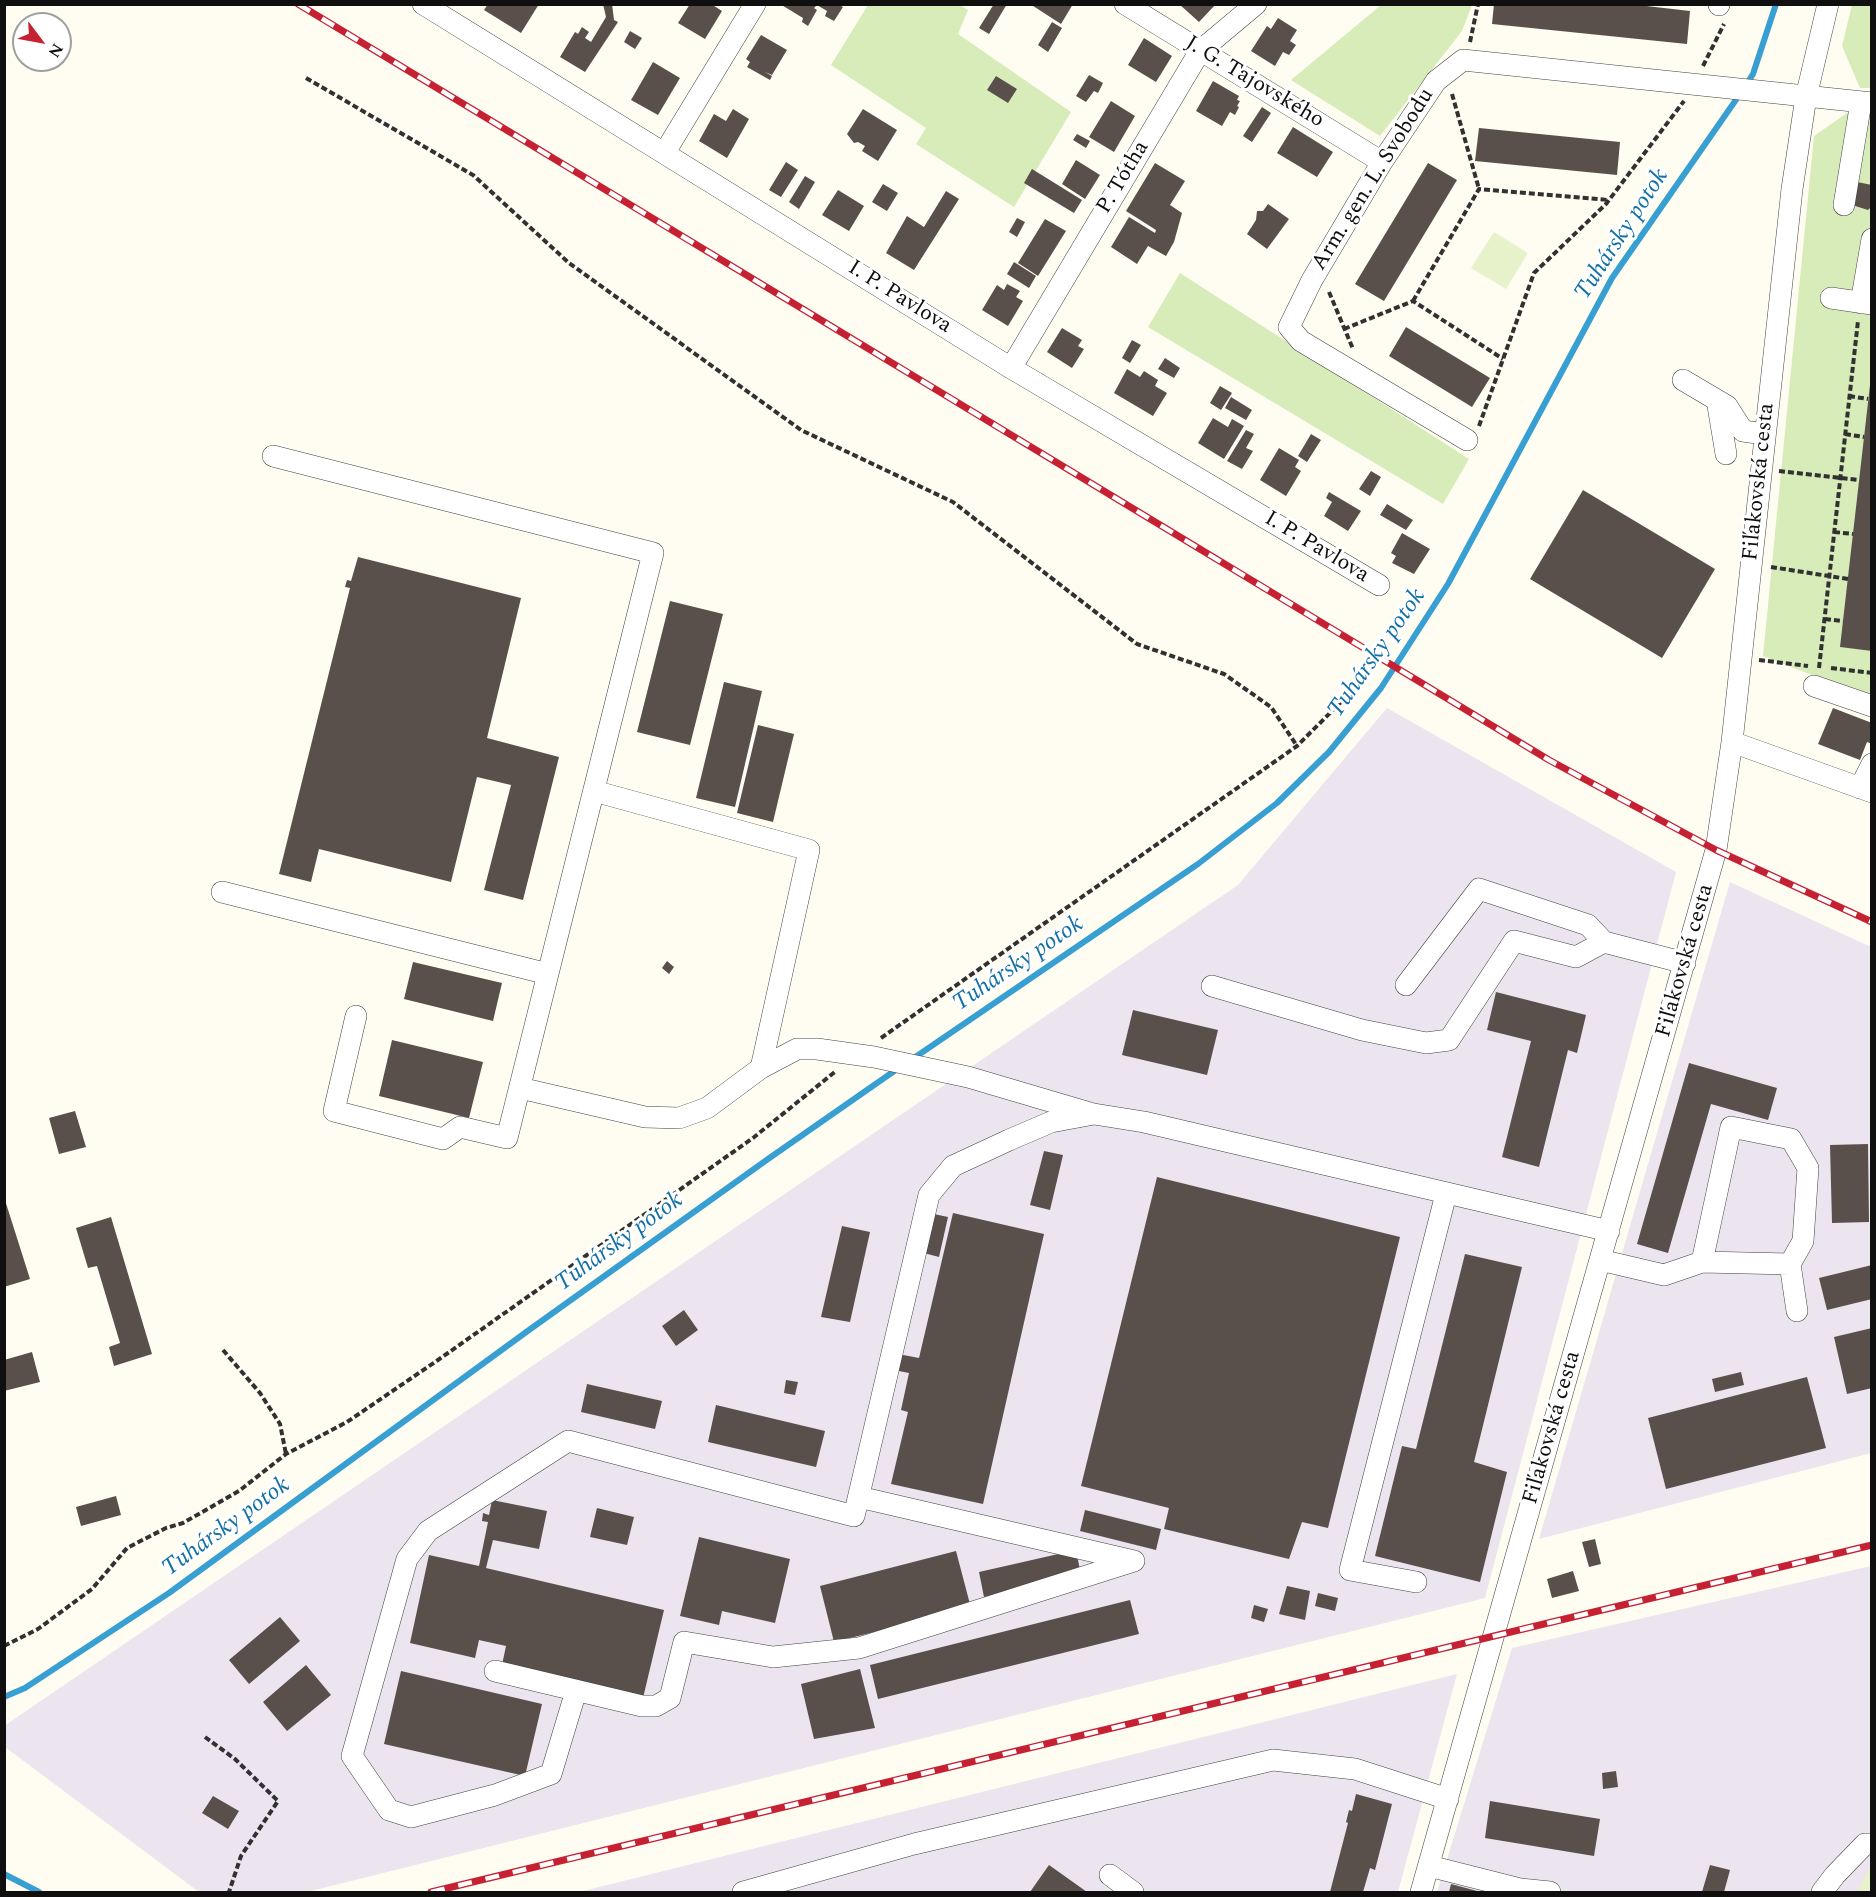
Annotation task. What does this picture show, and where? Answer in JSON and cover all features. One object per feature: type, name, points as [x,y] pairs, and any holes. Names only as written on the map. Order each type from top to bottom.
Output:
[{"type":"street","name":"I. P. Pavlova","points":[[423,4],[666,152],[1011,368],[1379,585]]},
{"type":"street","points":[[666,152],[755,4]]},
{"type":"street","name":"J. G. Tajovského","points":[[1125,4],[1382,162]]},
{"type":"street","name":"P. Tótha","points":[[1011,368],[1200,51],[1256,4]]},
{"type":"street","name":"Fiľakovská cesta","points":[[1421,1893],[1686,963],[1716,850],[1732,742],[1792,189],[1806,97],[1828,4]]},
{"type":"street","name":"Arm. gen. L. Svobodu","points":[[1467,440],[1301,341],[1289,327],[1314,276],[1382,162],[1436,81],[1463,60],[1866,103]]},
{"type":"street","points":[[1844,205],[1866,103]]},
{"type":"street","points":[[1831,298],[1866,304],[1872,239]]},
{"type":"street","points":[[1683,380],[1727,406],[1743,431],[1764,435]]},
{"type":"street","points":[[1715,399],[1726,454]]},
{"type":"street","points":[[273,456],[653,553],[507,1138],[460,1127],[443,1139],[334,1111],[356,1016]]},
{"type":"street","points":[[1816,677],[1872,706]]},
{"type":"street","points":[[1732,742],[1866,790],[1872,764]]},
{"type":"street","points":[[594,791],[809,850],[761,1068]]},
{"type":"street","points":[[1406,985],[1479,889],[1588,925],[1604,942],[1686,963]]},
{"type":"street","points":[[222,892],[548,974]]},
{"type":"street","points":[[1212,987],[1362,1030],[1426,1043],[1449,1040],[1514,941],[1576,957],[1604,942]]},
{"type":"street","points":[[520,1088],[645,1118],[678,1118],[707,1108],[761,1068],[797,1049],[866,1055],[968,1077],[1094,1114],[1144,1122],[1609,1231]]},
{"type":"street","points":[[576,1691],[550,1774],[495,1795],[411,1816],[388,1810],[352,1756],[407,1559],[428,1531],[568,1441],[854,1516],[929,1195],[953,1166],[1051,1122],[1094,1114]]},
{"type":"street","points":[[1702,1262],[1731,1127],[1791,1138],[1808,1168],[1803,1240],[1790,1264],[1797,1311]]},
{"type":"street","points":[[1416,1582],[1350,1570],[1446,1194]]},
{"type":"street","points":[[1600,1260],[1664,1275],[1702,1262],[1790,1264]]},
{"type":"street","points":[[495,1671],[642,1706],[656,1706],[670,1698],[684,1642],[773,1657],[859,1648],[1134,1561],[859,1497]]},
{"type":"street","points":[[743,1893],[914,1844],[1273,1760],[1355,1770],[1448,1799]]},
{"type":"street","points":[[1822,1893],[1834,1875],[1865,1844],[1872,1844]]},
{"type":"street","points":[[1429,1866],[1520,1889],[1550,1893]]},
{"type":"street","points":[[1110,1875],[1133,1893]]},
{"type":"path","points":[[1471,37],[1478,4]]},
{"type":"path","points":[[1467,440],[1477,433],[1534,273],[1608,200],[1680,109],[1703,84],[1722,8]]},
{"type":"path","points":[[1344,328],[1413,301],[1479,189],[1446,73]]},
{"type":"path","points":[[306,78],[473,175],[569,263],[801,430],[953,502],[1137,644],[1224,674],[1271,707],[1297,746]]},
{"type":"path","points":[[1479,189],[1608,200]]},
{"type":"path","points":[[1314,276],[1328,292],[1356,357],[1353,373]]},
{"type":"path","points":[[1413,301],[1503,359]]},
{"type":"path","points":[[1816,677],[1857,333]]},
{"type":"path","points":[[1849,396],[1868,399]]},
{"type":"path","points":[[1845,434],[1864,437]]},
{"type":"path","points":[[1777,471],[1859,480]]},
{"type":"path","points":[[1834,532],[1853,534]]},
{"type":"path","points":[[1766,567],[1848,579]]},
{"type":"path","points":[[1824,619],[1843,621]]},
{"type":"path","points":[[4,1646],[38,1629],[92,1589],[127,1548],[166,1528],[183,1523],[239,1491],[286,1454],[347,1422],[753,1138],[1297,746],[1349,694],[1367,671]]},
{"type":"path","points":[[223,1350],[260,1393],[280,1424],[286,1454]]},
{"type":"path","points":[[205,1737],[235,1759],[278,1800],[241,1856],[229,1893]]},
{"type":"shaded area","points":[[1387,708],[1676,872],[1485,1598],[307,1892],[199,1892],[5,1747],[4,1726],[1238,885]]},
{"type":"shaded area","points":[[1730,882],[1871,947],[1871,1453],[1539,1539]]},
{"type":"shaded area","points":[[1871,1566],[1871,1892],[1437,1892],[1512,1648]]},
{"type":"shaded area","points":[[1457,1674],[1398,1892],[579,1892]]},
{"type":"green space","points":[[868,5],[960,5],[968,10],[958,34],[1071,112],[1014,207],[916,144],[926,128],[831,65]]},
{"type":"green space","points":[[1381,5],[1472,5],[1462,31],[1380,136],[1291,80]]},
{"type":"green space","points":[[1852,5],[1871,5],[1871,88],[1860,88],[1842,46]]},
{"type":"green space","points":[[1857,106],[1871,109],[1871,698],[1763,656],[1814,136]]},
{"type":"green space","points":[[1494,232],[1528,253],[1506,289],[1471,268]]},
{"type":"green space","points":[[1180,273],[1469,459],[1443,504],[1148,327]]},
{"type":"green space","points":[[1871,1865],[1871,1892],[1857,1892]]},
{"type":"building","points":[[488,4],[539,4],[521,33],[484,10]]},
{"type":"building","points":[[603,4],[612,4],[614,20],[618,22],[585,72],[560,57],[575,32],[578,34],[582,27],[589,32],[585,38],[591,42],[606,17]]},
{"type":"building","points":[[690,4],[711,4],[722,11],[705,39],[678,23]]},
{"type":"building","points":[[780,4],[839,5],[843,7],[834,21],[825,16],[827,11],[817,5],[814,8],[817,10],[808,26],[802,22],[803,18]]},
{"type":"building","points":[[994,4],[1007,4],[989,34],[979,28]]},
{"type":"building","points":[[1030,4],[1073,4],[1061,24]]},
{"type":"building","points":[[1179,4],[1216,4],[1199,22]]},
{"type":"building","points":[[1494,4],[1629,4],[1690,11],[1687,44],[1492,24]]},
{"type":"building","points":[[1278,18],[1297,30],[1290,41],[1296,45],[1289,55],[1283,52],[1275,66],[1251,51],[1267,26],[1271,29]]},
{"type":"building","points":[[1052,22],[1062,28],[1048,52],[1038,45]]},
{"type":"building","points":[[630,31],[642,38],[635,49],[624,42]]},
{"type":"building","points":[[761,35],[787,50],[772,75],[765,72],[772,76],[770,80],[747,67],[750,62],[746,59]]},
{"type":"building","points":[[1144,38],[1172,56],[1156,82],[1128,65]]},
{"type":"building","points":[[653,62],[680,78],[658,115],[631,100]]},
{"type":"building","points":[[1089,75],[1103,83],[1098,93],[1094,91],[1086,102],[1076,96]]},
{"type":"building","points":[[996,76],[1017,89],[1008,103],[987,90]]},
{"type":"building","points":[[1213,81],[1239,96],[1237,100],[1240,101],[1235,115],[1230,112],[1222,126],[1196,111]]},
{"type":"building","points":[[1111,101],[1135,116],[1114,152],[1089,137]]},
{"type":"building","points":[[1262,107],[1271,113],[1252,142],[1243,136]]},
{"type":"building","points":[[733,109],[749,119],[727,158],[699,141],[714,114],[726,121]]},
{"type":"building","points":[[863,109],[897,130],[878,161],[862,151],[865,146],[858,142],[854,143],[847,134]]},
{"type":"building","points":[[1293,127],[1333,152],[1317,177],[1277,153]]},
{"type":"building","points":[[1479,128],[1620,142],[1617,175],[1475,161]]},
{"type":"building","points":[[1077,134],[1090,141],[1086,148],[1073,140]]},
{"type":"building","points":[[1076,160],[1100,175],[1085,199],[1062,184]]},
{"type":"building","points":[[786,162],[798,170],[781,197],[769,190]]},
{"type":"building","points":[[1155,163],[1185,181],[1170,205],[1182,213],[1174,242],[1166,256],[1148,246],[1137,264],[1111,247],[1129,217],[1155,233],[1156,230],[1126,211]]},
{"type":"building","points":[[1428,163],[1457,180],[1384,301],[1355,284]]},
{"type":"building","points":[[1032,169],[1082,200],[1074,213],[1024,183]]},
{"type":"building","points":[[805,176],[815,182],[799,209],[789,202]]},
{"type":"building","points":[[1857,182],[1872,185],[1871,207],[1868,210],[1852,205]]},
{"type":"building","points":[[883,184],[898,193],[887,211],[872,202]]},
{"type":"building","points":[[838,190],[864,206],[849,231],[822,215]]},
{"type":"building","points":[[946,191],[959,199],[914,270],[886,253],[907,216],[924,227]]},
{"type":"building","points":[[1268,204],[1289,219],[1267,249],[1247,234],[1256,220],[1257,211],[1263,211]]},
{"type":"building","points":[[1017,218],[1025,222],[1017,237],[1009,232]]},
{"type":"building","points":[[1045,219],[1066,231],[1038,276],[1018,263]]},
{"type":"building","points":[[1014,262],[1036,276],[1029,288],[1007,274]]},
{"type":"building","points":[[1007,284],[1020,291],[1016,297],[1023,301],[1008,326],[982,310],[997,285],[1004,290]]},
{"type":"building","points":[[1406,327],[1490,378],[1472,407],[1389,356]]},
{"type":"building","points":[[1062,328],[1082,340],[1078,346],[1084,349],[1072,368],[1047,352]]},
{"type":"building","points":[[1132,340],[1141,345],[1130,363],[1122,358]]},
{"type":"building","points":[[1165,358],[1180,368],[1174,378],[1158,369]]},
{"type":"building","points":[[1127,369],[1140,377],[1144,371],[1158,380],[1155,386],[1167,393],[1153,416],[1114,393]]},
{"type":"building","points":[[1870,385],[1872,385],[1872,651],[1840,647]]},
{"type":"building","points":[[1220,386],[1232,393],[1221,410],[1210,403]]},
{"type":"building","points":[[1231,397],[1252,410],[1246,420],[1225,408]]},
{"type":"building","points":[[1213,418],[1228,427],[1232,419],[1244,426],[1224,459],[1198,443]]},
{"type":"building","points":[[1246,430],[1254,434],[1246,448],[1253,451],[1242,469],[1227,461]]},
{"type":"building","points":[[1311,434],[1321,440],[1307,462],[1298,456]]},
{"type":"building","points":[[1279,448],[1299,460],[1295,467],[1301,471],[1286,496],[1260,480]]},
{"type":"building","points":[[1371,471],[1381,477],[1370,496],[1359,489]]},
{"type":"building","points":[[1583,490],[1715,569],[1662,658],[1530,579]]},
{"type":"building","points":[[1329,492],[1361,511],[1348,531],[1324,516],[1332,502],[1326,498]]},
{"type":"building","points":[[1387,504],[1413,520],[1406,530],[1380,515]]},
{"type":"building","points":[[1402,533],[1430,549],[1414,574],[1392,563],[1396,556],[1391,553]]},
{"type":"building","points":[[358,557],[521,598],[487,738],[559,757],[523,900],[484,890],[511,785],[477,777],[451,882],[319,849],[311,882],[279,874],[350,588],[345,587],[347,580],[351,581]]},
{"type":"building","points":[[670,601],[723,614],[690,745],[637,732]]},
{"type":"building","points":[[724,682],[762,691],[735,807],[696,798]]},
{"type":"building","points":[[1833,708],[1872,723],[1872,744],[1867,742],[1860,760],[1818,744]]},
{"type":"building","points":[[758,725],[794,734],[773,822],[737,813]]},
{"type":"building","points":[[667,961],[674,967],[669,974],[662,968]]},
{"type":"building","points":[[413,962],[502,983],[493,1021],[404,999]]},
{"type":"building","points":[[1496,992],[1586,1015],[1577,1053],[1568,1050],[1539,1167],[1502,1157],[1531,1041],[1487,1030]]},
{"type":"building","points":[[1133,1010],[1218,1030],[1207,1075],[1122,1055]]},
{"type":"building","points":[[392,1040],[483,1062],[469,1118],[379,1096]]},
{"type":"building","points":[[1689,1063],[1777,1088],[1768,1120],[1711,1104],[1668,1253],[1637,1244]]},
{"type":"building","points":[[75,1111],[86,1147],[59,1154],[49,1118]]},
{"type":"building","points":[[1868,1144],[1869,1222],[1832,1223],[1830,1145]]},
{"type":"building","points":[[1044,1151],[1063,1155],[1050,1210],[1030,1205]]},
{"type":"building","points":[[1157,1177],[1400,1237],[1328,1528],[1302,1522],[1289,1559],[1164,1529],[1169,1508],[1081,1486]]},
{"type":"building","points":[[4,1197],[30,1279],[4,1287]]},
{"type":"building","points":[[929,1213],[948,1217],[939,1257],[920,1252]]},
{"type":"building","points":[[953,1213],[1044,1234],[983,1504],[891,1484],[908,1412],[901,1410],[909,1373],[894,1370],[898,1354],[919,1358]]},
{"type":"building","points":[[111,1217],[152,1354],[114,1366],[109,1347],[120,1343],[97,1266],[88,1268],[76,1228]]},
{"type":"building","points":[[842,1226],[870,1232],[850,1322],[821,1317]]},
{"type":"building","points":[[1465,1254],[1522,1267],[1474,1462],[1507,1472],[1480,1582],[1375,1556],[1402,1446],[1416,1449]]},
{"type":"building","points":[[1872,1265],[1872,1299],[1827,1310],[1819,1278]]},
{"type":"building","points":[[684,1310],[698,1330],[676,1346],[662,1326]]},
{"type":"building","points":[[1872,1328],[1872,1388],[1847,1394],[1834,1337]]},
{"type":"building","points":[[32,1352],[40,1382],[4,1391],[4,1360]]},
{"type":"building","points":[[1741,1372],[1744,1385],[1715,1392],[1712,1379]]},
{"type":"building","points":[[1807,1377],[1826,1448],[1666,1489],[1648,1418]]},
{"type":"building","points":[[786,1380],[798,1382],[795,1395],[784,1393]]},
{"type":"building","points":[[587,1384],[662,1401],[655,1429],[581,1412]]},
{"type":"building","points":[[716,1405],[825,1431],[816,1467],[708,1442]]},
{"type":"building","points":[[116,1496],[121,1515],[81,1526],[76,1507]]},
{"type":"building","points":[[492,1500],[547,1511],[539,1549],[493,1540],[486,1568],[664,1610],[643,1698],[502,1665],[506,1646],[479,1640],[475,1658],[410,1643],[429,1555],[479,1566],[488,1522],[482,1521],[483,1513],[489,1515]]},
{"type":"building","points":[[597,1508],[634,1517],[627,1545],[590,1537]]},
{"type":"building","points":[[1085,1510],[1161,1529],[1156,1550],[1080,1531]]},
{"type":"building","points":[[699,1537],[790,1559],[775,1623],[722,1611],[719,1625],[680,1616]]},
{"type":"building","points":[[1595,1539],[1601,1564],[1589,1567],[1582,1542]]},
{"type":"building","points":[[1076,1550],[1081,1575],[984,1597],[979,1572]]},
{"type":"building","points":[[956,1551],[971,1608],[834,1642],[820,1586]]},
{"type":"building","points":[[1573,1571],[1579,1591],[1552,1598],[1547,1579]]},
{"type":"building","points":[[1287,1586],[1310,1591],[1305,1620],[1279,1614]]},
{"type":"building","points":[[1318,1593],[1338,1598],[1335,1611],[1315,1606]]},
{"type":"building","points":[[1130,1600],[1139,1634],[878,1699],[870,1665]]},
{"type":"building","points":[[1254,1605],[1268,1609],[1264,1622],[1251,1618]]},
{"type":"building","points":[[280,1617],[300,1641],[249,1684],[229,1660]]},
{"type":"building","points":[[306,1665],[331,1695],[287,1731],[263,1702]]},
{"type":"building","points":[[860,1669],[875,1728],[814,1739],[801,1684]]},
{"type":"building","points":[[401,1671],[542,1704],[525,1776],[384,1744]]},
{"type":"building","points":[[1616,1771],[1618,1787],[1603,1789],[1602,1773]]},
{"type":"building","points":[[1356,1794],[1392,1804],[1375,1870],[1370,1868],[1363,1892],[1330,1892],[1348,1823],[1346,1822],[1349,1810],[1352,1811]]},
{"type":"building","points":[[213,1796],[239,1811],[228,1829],[202,1813]]},
{"type":"building","points":[[1490,1801],[1600,1819],[1594,1856],[1485,1838]]},
{"type":"building","points":[[1049,1865],[1087,1892],[1030,1892]]},
{"type":"building","points":[[1710,1865],[1730,1870],[1724,1892],[1702,1892]]},
{"type":"building","points":[[1451,1884],[1481,1892],[1449,1892]]},
{"type":"waterway","name":"Tuhársky potok","points":[[1746,85],[1753,74],[1776,4]]},
{"type":"waterway","name":"Tuhársky potok","points":[[911,1060],[1198,864],[1277,803],[1329,752],[1381,688],[1448,584],[1612,278],[1740,94]]},
{"type":"waterway","name":"Tuhársky potok","points":[[4,1697],[25,1688],[169,1593],[529,1330],[900,1067]]},
{"type":"waterway","points":[[4,1874],[39,1892]]},
{"type":"railway","points":[[298,4],[1549,760],[1716,850],[1872,922]]},
{"type":"railway","points":[[431,1892],[1872,1545]]}]
